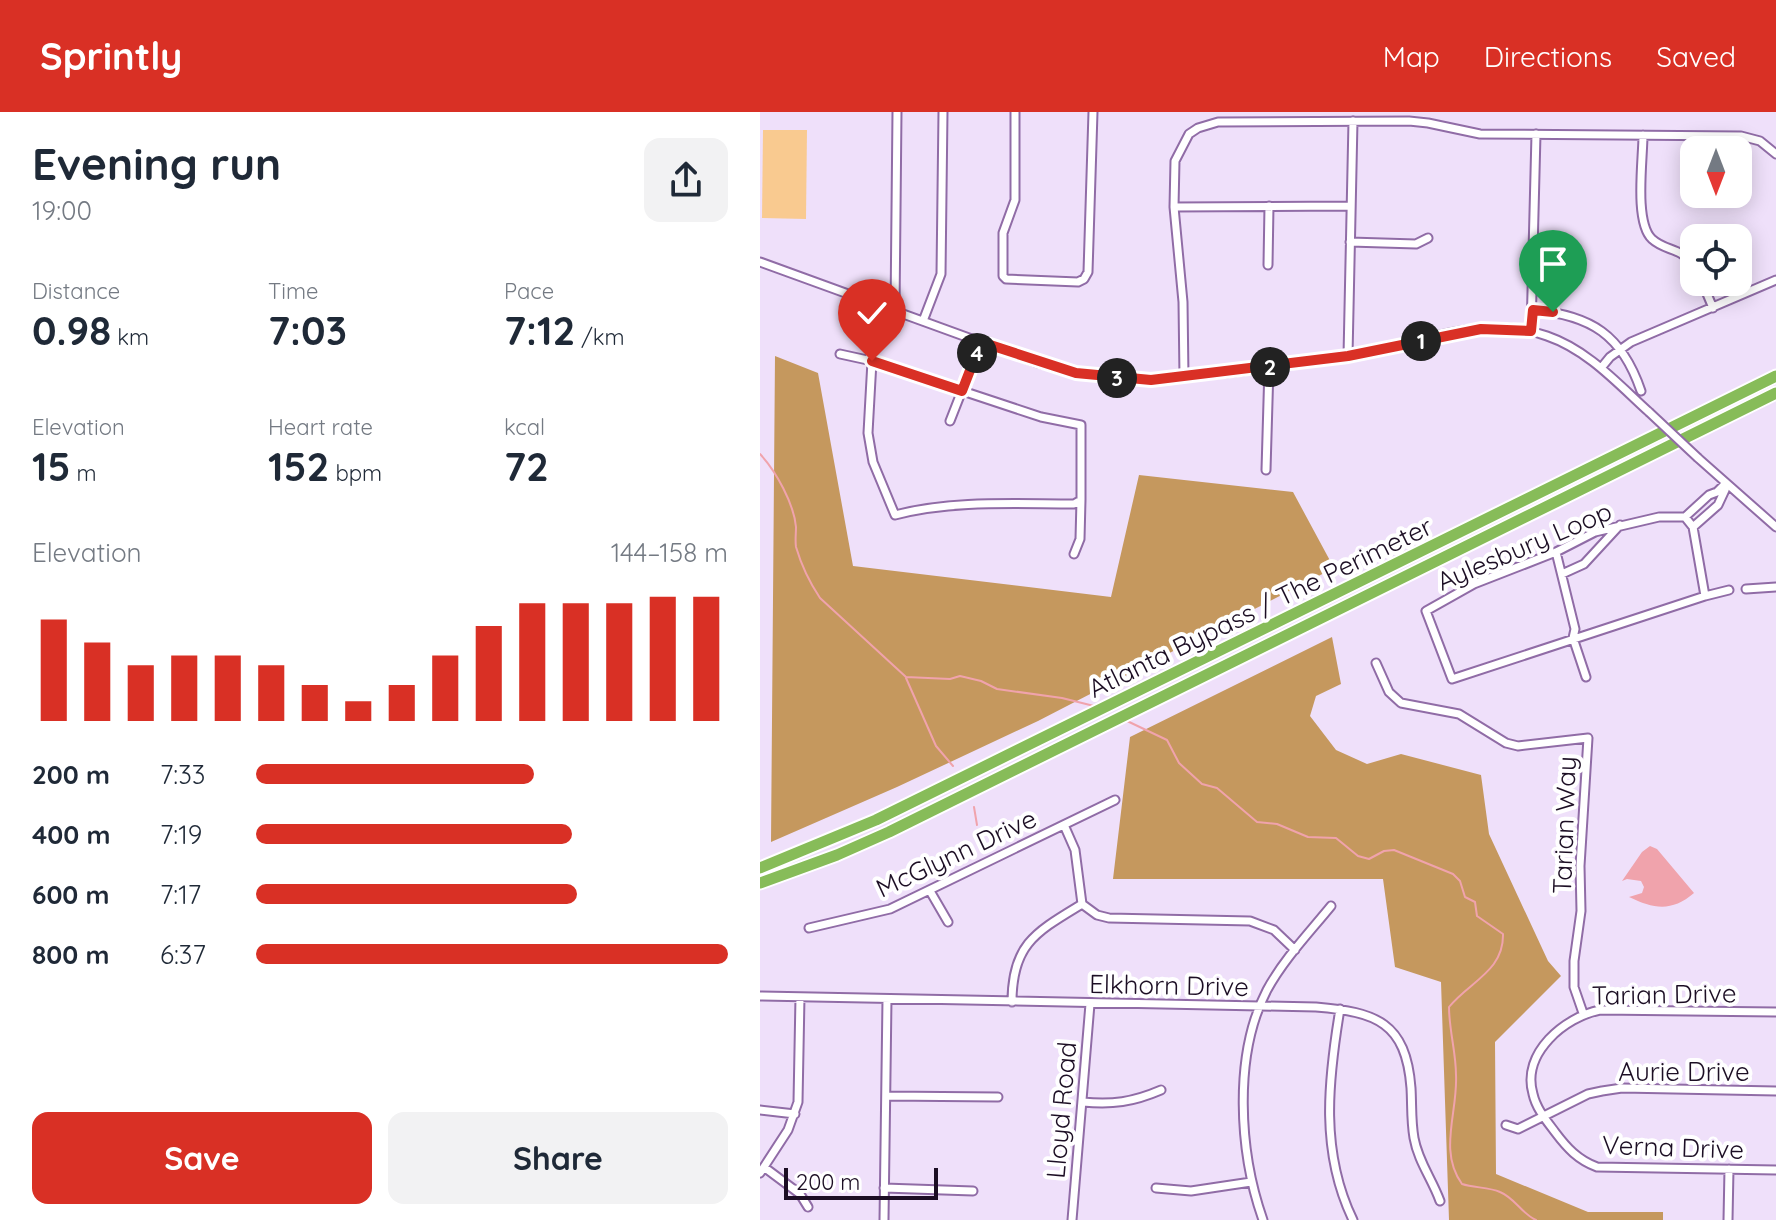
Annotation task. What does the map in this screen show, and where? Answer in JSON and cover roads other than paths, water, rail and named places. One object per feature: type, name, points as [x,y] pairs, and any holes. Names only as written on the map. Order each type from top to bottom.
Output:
[{"type":"highway","name":"Atlanta Bypass / The Perimeter","points":[[760,868],[876,820],[1776,376]]},
{"type":"highway","name":"Atlanta Bypass / The Perimeter","points":[[760,883],[889,832],[1776,393]]},
{"type":"street","points":[[895,310],[897,112]]},
{"type":"street","points":[[923,321],[941,279],[943,112]]},
{"type":"street","points":[[1015,112],[1015,200],[1003,233],[1003,276],[1006,279],[1078,282],[1088,272],[1093,112]]},
{"type":"street","points":[[1348,356],[1353,121]]},
{"type":"street","points":[[1184,377],[1183,302],[1174,207],[1177,154],[1185,140],[1198,128],[1218,122],[1419,122],[1480,134],[1751,138],[1776,154]]},
{"type":"street","points":[[1531,331],[1536,134]]},
{"type":"street","points":[[1643,135],[1642,215],[1645,229],[1656,243],[1680,252]]},
{"type":"street","points":[[1268,265],[1269,206]]},
{"type":"street","points":[[1174,207],[1351,206]]},
{"type":"street","points":[[1350,242],[1416,244],[1428,238]]},
{"type":"street","points":[[760,262],[1076,373],[1151,380],[1348,356],[1481,329],[1531,331],[1566,345],[1601,368],[1726,485],[1776,527]]},
{"type":"street","points":[[1601,368],[1621,348],[1776,280]]},
{"type":"street","points":[[1708,296],[1713,308]]},
{"type":"street","points":[[1533,310],[1577,318],[1594,327],[1621,348],[1641,391]]},
{"type":"street","points":[[950,421],[981,342]]},
{"type":"street","points":[[840,354],[872,361],[1041,417],[1081,425],[1080,539],[1074,554]]},
{"type":"street","points":[[872,361],[868,433],[873,462],[895,515],[921,508],[960,504],[1074,504],[1081,500]]},
{"type":"street","points":[[1266,470],[1269,367]]},
{"type":"street","points":[[1705,596],[1693,527],[1685,517],[1726,485]]},
{"type":"street","points":[[1693,527],[1719,502],[1726,485]]},
{"type":"street","points":[[1699,505],[1702,511],[1708,513]]},
{"type":"street","name":"Aylesbury Loop","points":[[1685,517],[1659,517],[1595,532],[1556,552],[1474,584],[1426,611],[1452,679],[1729,590]]},
{"type":"street","points":[[1562,574],[1584,564],[1621,525]]},
{"type":"street","points":[[1556,552],[1575,629],[1573,638],[1586,677]]},
{"type":"street","points":[[1746,589],[1776,587]]},
{"type":"street","name":"Tarian Way","points":[[1376,663],[1389,692],[1401,703],[1459,714],[1506,743],[1518,746],[1588,738],[1580,866],[1581,911],[1574,961],[1574,987],[1583,1013]]},
{"type":"street","name":"McGlynn Drive","points":[[809,928],[890,909],[1115,800]]},
{"type":"street","points":[[1064,825],[1075,850],[1082,904],[1097,915],[1109,918],[1250,921],[1274,930],[1295,950]]},
{"type":"street","points":[[930,891],[948,922]]},
{"type":"street","points":[[1012,1002],[1018,959],[1025,946],[1082,904]]},
{"type":"street","points":[[1263,1220],[1251,1182],[1245,1121],[1248,1041],[1260,1006],[1282,966],[1331,906]]},
{"type":"street","name":"Elkhorn Drive","points":[[760,996],[1260,1006],[1340,1009],[1370,1017],[1390,1027],[1398,1038],[1409,1070],[1416,1147],[1440,1201]]},
{"type":"street","points":[[800,997],[800,1068],[795,1114],[778,1148],[762,1170],[800,1194],[808,1207]]},
{"type":"street","points":[[884,1220],[887,999]]},
{"type":"street","name":"Lloyd Road","points":[[1072,1220],[1090,1004]]},
{"type":"street","points":[[1340,1009],[1330,1074],[1328,1114],[1336,1174],[1353,1220]]},
{"type":"street","name":"Tarian Drive","points":[[1543,1116],[1531,1089],[1537,1054],[1568,1022],[1583,1013],[1600,1010],[1776,1012]]},
{"type":"street","name":"Aurie Drive","points":[[1506,1125],[1518,1129],[1588,1094],[1622,1088],[1776,1091]]},
{"type":"street","points":[[1083,1102],[1125,1103],[1161,1090]]},
{"type":"street","points":[[886,1096],[998,1097]]},
{"type":"street","points":[[760,1110],[795,1114]]},
{"type":"street","name":"Verna Drive","points":[[1543,1116],[1582,1162],[1597,1167],[1776,1170]]},
{"type":"street","points":[[1728,1220],[1729,1169]]},
{"type":"street","points":[[1156,1188],[1191,1191],[1251,1182]]},
{"type":"street","points":[[884,1188],[973,1191]]},
{"type":"waterway","points":[[760,454],[788,498],[795,518],[798,553],[820,598],[906,677],[950,679],[960,676],[997,689],[1094,706]]},
{"type":"waterway","points":[[906,678],[936,746],[953,766]]},
{"type":"waterway","points":[[1125,720],[1167,740],[1179,763],[1202,784],[1217,788],[1257,822],[1277,824],[1308,837],[1336,838],[1358,856],[1369,859],[1384,851],[1394,850],[1453,874],[1460,881],[1465,897],[1475,902],[1477,916],[1503,934],[1502,947],[1492,967],[1449,1007],[1456,1075],[1451,1158],[1462,1184],[1500,1192],[1536,1220]]},
{"type":"waterway","points":[[974,807],[977,825]]}]
